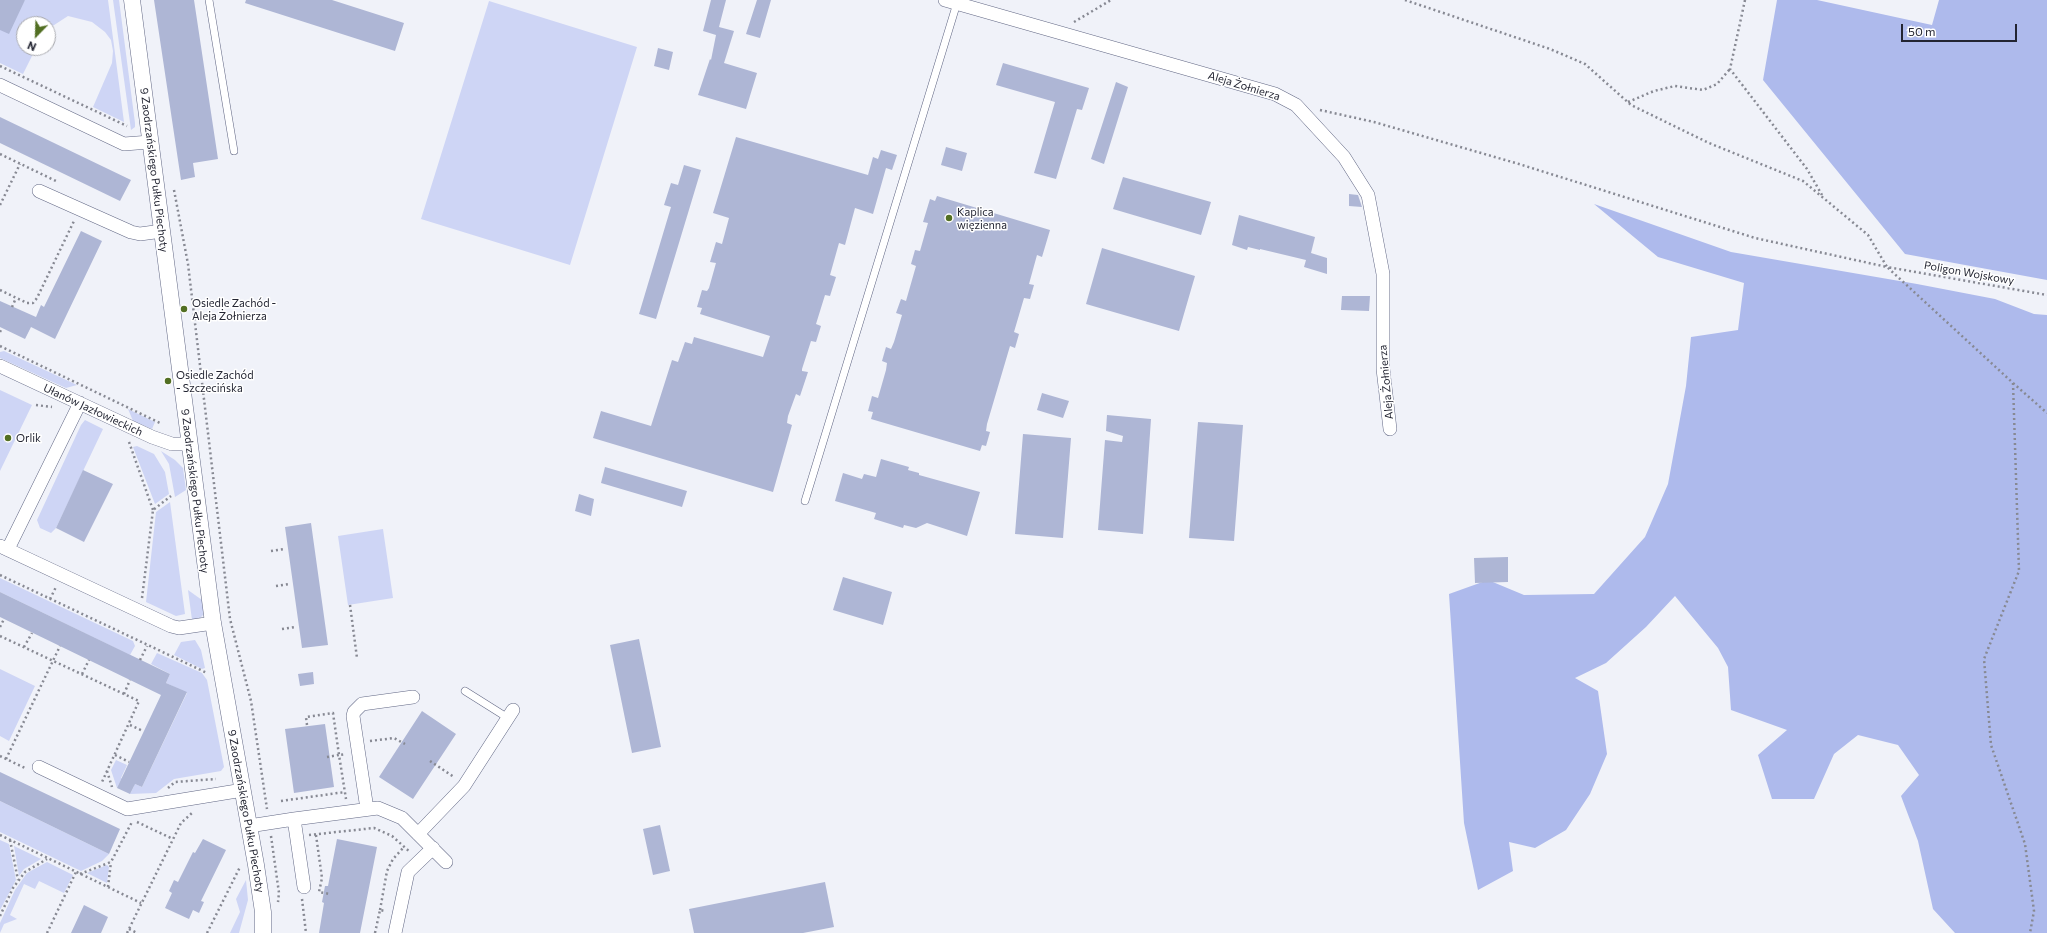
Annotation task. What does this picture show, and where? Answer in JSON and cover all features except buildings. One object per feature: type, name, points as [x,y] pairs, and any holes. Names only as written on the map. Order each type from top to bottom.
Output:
[{"type":"street","name":"9 Zaodrzańskiego Pułku Piechoty","points":[[132,0],[213,623],[244,790],[263,912],[263,933]]},
{"type":"street","name":"Aleja Żołnierza","points":[[951,2],[1275,94],[1296,105],[1344,157],[1368,195],[1383,274],[1383,369],[1390,429]]},
{"type":"street","points":[[0,85],[124,144],[150,142]]},
{"type":"street","points":[[39,191],[131,232],[140,234],[162,231]]},
{"type":"street","name":"Ułanów Jazłowieckich","points":[[0,366],[152,437],[172,444],[189,444]]},
{"type":"street","points":[[80,403],[4,548],[171,626],[179,628],[213,623]]},
{"type":"street","points":[[367,809],[353,716],[358,706],[362,704],[413,697]]},
{"type":"street","points":[[418,834],[464,786],[511,714]]},
{"type":"street","points":[[39,767],[120,807],[134,809],[244,790]]},
{"type":"street","points":[[249,826],[378,808],[389,811],[402,818],[446,862]]},
{"type":"street","points":[[294,819],[306,892]]},
{"type":"street","points":[[395,933],[408,872],[432,848]]},
{"type":"lane","points":[[209,0],[234,151]]},
{"type":"lane","points":[[806,502],[951,2]]},
{"type":"lane","points":[[465,691],[511,714]]},
{"type":"path","points":[[1058,32],[1111,0]]},
{"type":"path","points":[[1405,0],[1550,49],[1585,64],[1628,102],[1709,143],[1803,181],[1868,235],[1888,267],[2047,413]]},
{"type":"path","points":[[1628,102],[1654,91],[1675,86],[1703,90],[1717,84],[1730,69],[1745,0]]},
{"type":"path","points":[[0,66],[127,126]]},
{"type":"path","points":[[1730,69],[1807,169],[1823,197]]},
{"type":"path","name":"Poligon Wojskowy","points":[[1296,105],[1374,122],[1519,164],[1755,238],[1888,267],[2047,295]]},
{"type":"path","points":[[0,205],[20,164]]},
{"type":"path","points":[[154,172],[167,178],[172,186],[178,206],[188,264],[230,619],[251,702],[279,900],[271,910],[263,912]]},
{"type":"path","points":[[0,290],[27,303],[33,303],[37,298],[80,209]]},
{"type":"path","points":[[12,307],[16,298]]},
{"type":"path","points":[[0,332],[2,328]]},
{"type":"path","points":[[0,346],[160,423]]},
{"type":"path","points":[[2013,383],[2019,571],[1984,659],[1991,745],[2025,844],[2034,911],[2030,933]]},
{"type":"path","points":[[128,439],[153,510],[144,595]]},
{"type":"path","points":[[153,510],[172,496]]},
{"type":"path","points":[[271,551],[284,549]]},
{"type":"path","points":[[0,575],[147,646],[209,674]]},
{"type":"path","points":[[276,586],[289,584]]},
{"type":"path","points":[[350,604],[357,658]]},
{"type":"path","points":[[0,627],[4,619]]},
{"type":"path","points":[[282,629],[295,627]]},
{"type":"path","points":[[24,647],[32,633]]},
{"type":"path","points":[[0,636],[139,701],[130,725],[96,795]]},
{"type":"path","points":[[6,759],[60,646]]},
{"type":"path","points":[[140,660],[147,646]]},
{"type":"path","points":[[82,674],[89,660]]},
{"type":"path","points":[[124,694],[130,680]]},
{"type":"path","points":[[307,725],[306,717],[333,713],[339,755],[358,747],[394,738],[405,744]]},
{"type":"path","points":[[130,725],[143,731]]},
{"type":"path","points":[[115,755],[128,762]]},
{"type":"path","points":[[430,761],[450,774],[464,786]]},
{"type":"path","points":[[107,770],[114,794]]},
{"type":"path","points":[[281,801],[345,792]]},
{"type":"path","points":[[127,933],[181,823],[198,809]]},
{"type":"path","points":[[108,888],[111,862],[133,820]]},
{"type":"path","points":[[297,837],[374,828],[392,836],[418,861]]},
{"type":"path","points":[[0,835],[141,903]]},
{"type":"path","points":[[316,835],[322,878],[320,892]]},
{"type":"path","points":[[10,840],[18,881]]},
{"type":"path","points":[[380,910],[387,871],[393,859],[405,847]]},
{"type":"path","points":[[0,916],[13,888],[25,872],[48,858]]},
{"type":"path","points":[[80,874],[111,862]]},
{"type":"path","points":[[207,933],[242,863]]},
{"type":"path","points":[[47,933],[76,872]]},
{"type":"path","points":[[306,933],[306,892],[330,894]]},
{"type":"path","points":[[129,929],[137,933]]},
{"type":"shaded area","points":[[25,0],[108,0],[124,122],[93,107],[112,63],[113,51],[111,40],[105,32],[92,22],[68,16],[56,24],[56,16],[16,16],[16,56],[32,56],[23,74],[0,63],[0,30]]},
{"type":"shaded area","points":[[113,0],[119,0],[135,123],[135,127],[131,130]]},
{"type":"shaded area","points":[[1777,0],[1817,0],[1932,25],[1939,0],[2047,0],[2047,280],[1905,254],[1763,80]]},
{"type":"shaded area","points":[[489,1],[637,47],[570,265],[421,219]]},
{"type":"shaded area","points":[[1594,204],[1731,252],[1995,299],[2034,314],[2047,315],[2047,933],[1955,933],[1933,909],[1918,841],[1901,796],[1919,775],[1898,745],[1858,735],[1834,754],[1814,799],[1772,799],[1758,755],[1787,730],[1731,710],[1728,667],[1718,648],[1675,596],[1646,627],[1606,663],[1575,678],[1598,691],[1607,754],[1590,794],[1566,830],[1535,848],[1509,842],[1513,871],[1478,890],[1464,823],[1449,594],[1488,580],[1524,595],[1594,594],[1645,537],[1668,484],[1686,386],[1691,337],[1738,330],[1744,283],[1658,257]]},
{"type":"shaded area","points":[[4,351],[77,385],[66,388],[0,358],[0,352]]},
{"type":"shaded area","name":"Orlik","points":[[0,390],[32,405],[0,471]]},
{"type":"shaded area","points":[[128,409],[155,422],[152,429],[133,421]]},
{"type":"shaded area","points":[[85,420],[103,429],[56,528],[51,533],[40,528],[37,520],[81,425]]},
{"type":"shaded area","points":[[137,446],[154,454],[165,472],[169,494],[155,504],[133,447]]},
{"type":"shaded area","points":[[161,451],[175,460],[183,468],[186,490],[175,497],[169,464]]},
{"type":"shaded area","points":[[170,502],[185,614],[176,616],[146,602],[156,512]]},
{"type":"shaded area","points":[[383,529],[393,598],[348,605],[338,536]]},
{"type":"shaded area","points":[[0,578],[133,641],[135,646],[130,655],[0,592]]},
{"type":"shaded area","points":[[188,590],[202,600],[204,614],[199,619],[192,620]]},
{"type":"shaded area","points":[[195,640],[201,650],[205,668],[202,669],[174,655],[181,642]]},
{"type":"shaded area","points":[[157,653],[202,673],[207,680],[224,767],[221,771],[174,779],[156,793],[130,794],[134,786],[121,780],[117,788],[111,770],[116,760],[127,765],[121,778],[142,787],[187,693],[166,683],[170,674],[151,664]]},
{"type":"shaded area","points":[[0,669],[35,686],[9,741],[0,736]]},
{"type":"shaded area","points":[[0,801],[109,854],[102,861],[81,871],[0,832]]},
{"type":"shaded area","points":[[0,840],[9,844],[16,880],[0,910]]},
{"type":"shaded area","points":[[14,846],[41,859],[24,869],[19,876]]},
{"type":"shaded area","points":[[47,862],[73,875],[64,893],[39,881],[35,889],[24,884],[10,915],[17,919],[4,924],[0,933],[0,923],[15,890],[27,873]]},
{"type":"shaded area","points":[[107,865],[109,867],[107,883],[87,873]]},
{"type":"shaded area","points":[[246,880],[248,900],[239,933],[230,933],[240,912],[236,899]]},
{"type":"place","name":"Kaplica więzienna","points":[[949,218]]},
{"type":"place","name":"Osiedle Zachód - Aleja Żołnierza","points":[[184,309]]},
{"type":"place","name":"Osiedle Zachód - Szczecińska","points":[[168,381]]},
{"type":"place","name":"Orlik","points":[[8,438]]}]
